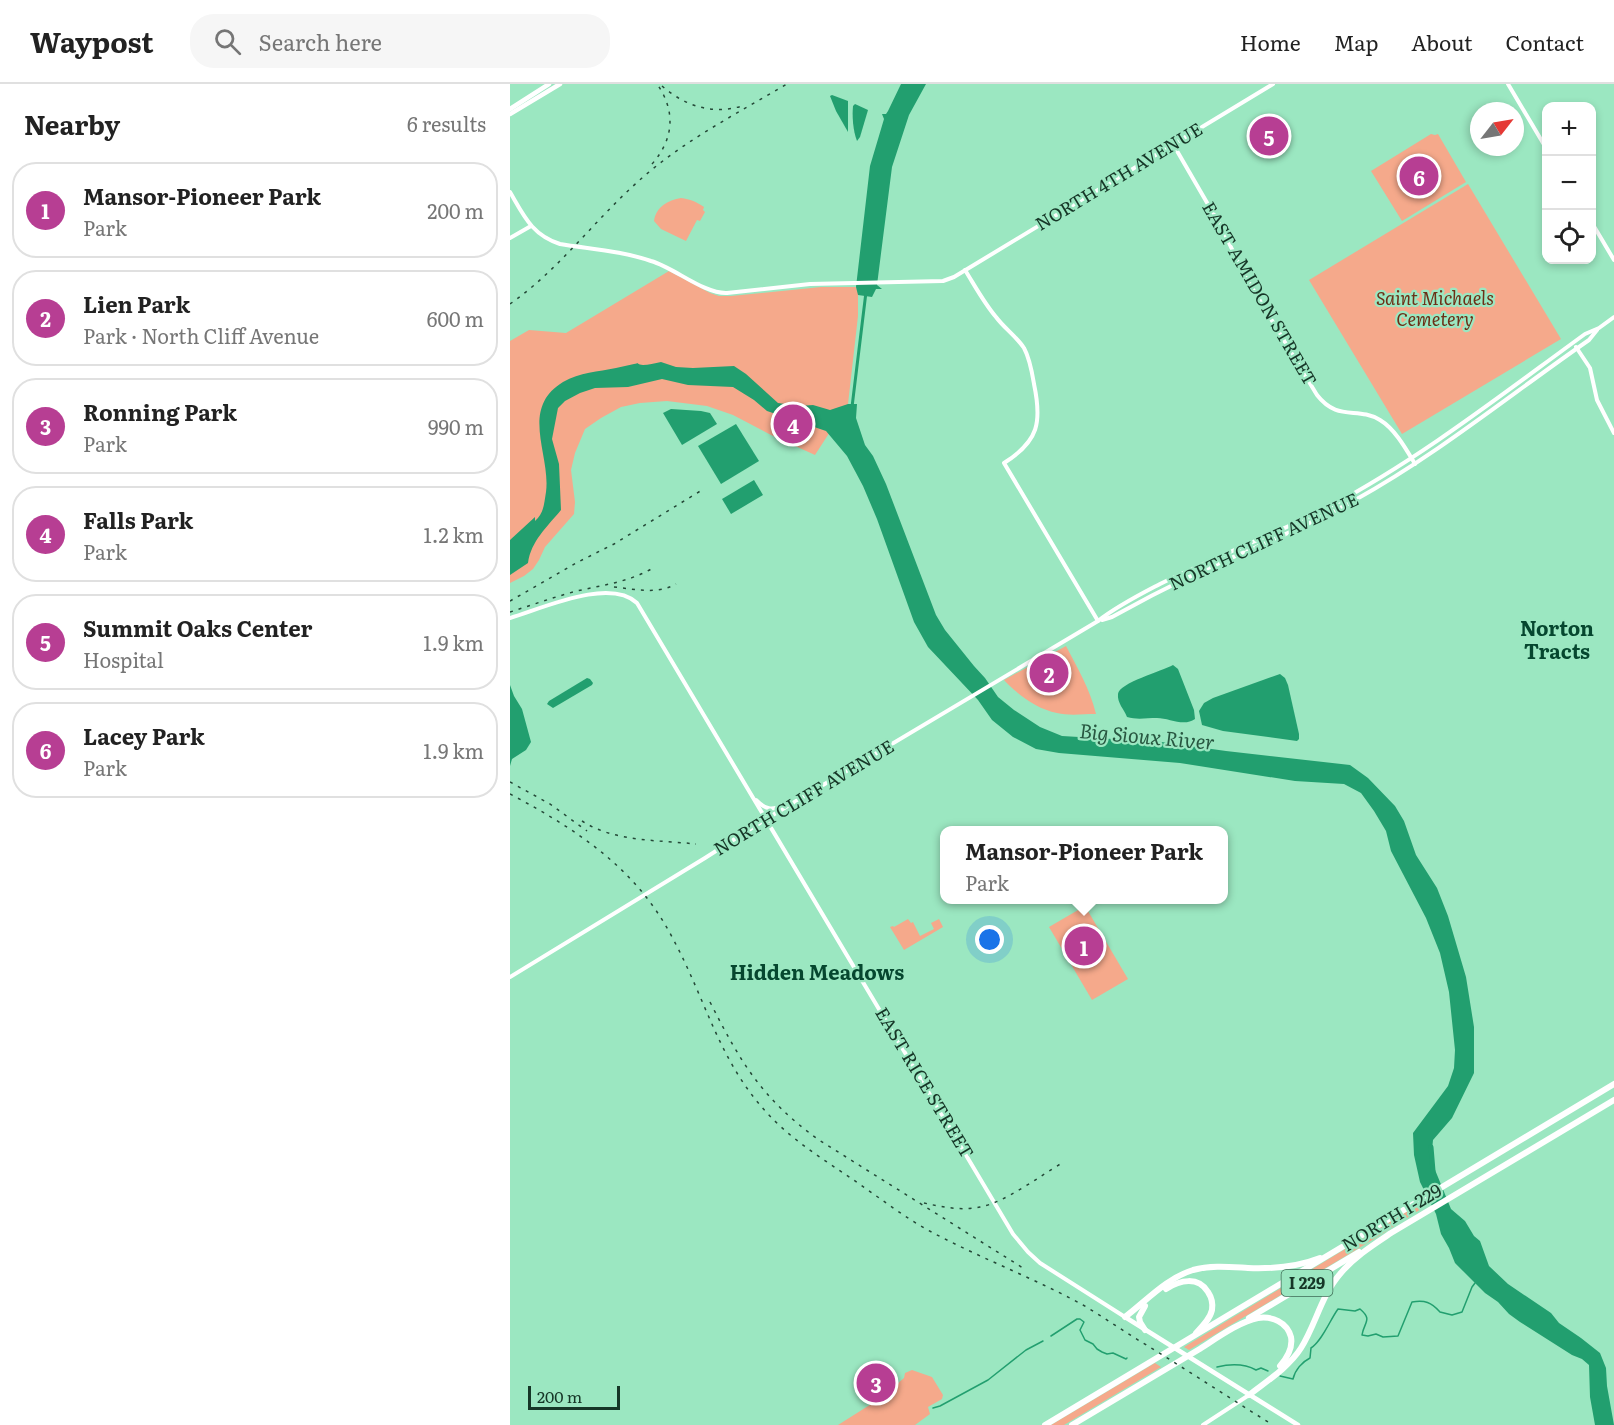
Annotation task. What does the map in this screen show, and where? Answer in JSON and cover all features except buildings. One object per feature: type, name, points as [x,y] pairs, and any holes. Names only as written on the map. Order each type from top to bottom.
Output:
[{"type":"highway","name":"NORTH I-229","points":[[1046,1425],[1614,1084]]},
{"type":"highway","name":"NORTH I-229","points":[[1223,1334],[1614,1100]]},
{"type":"highway","points":[[1249,1395],[1283,1368],[1296,1354],[1323,1301],[1340,1274],[1357,1257],[1391,1233]]},
{"type":"highway","points":[[1127,1318],[1173,1280],[1192,1270],[1208,1267],[1295,1266],[1324,1256],[1353,1241]]},
{"type":"highway","points":[[1127,1318],[1168,1287],[1179,1282],[1192,1281],[1204,1287],[1212,1300],[1212,1310],[1203,1325],[1188,1340]]},
{"type":"highway","points":[[1145,1306],[1139,1317],[1145,1330]]},
{"type":"highway","points":[[1223,1334],[1253,1319],[1266,1318],[1280,1322],[1289,1332],[1291,1347],[1286,1359],[1249,1395]]},
{"type":"highway","name":"I 229","points":[[1071,1425],[1223,1334]]},
{"type":"main road","points":[[510,109],[549,84]]},
{"type":"main road","points":[[510,114],[560,84]]},
{"type":"main road","name":"NORTH 4TH AVENUE","points":[[531,226],[543,237],[560,244],[652,261],[717,292],[728,293],[810,284],[943,281],[950,279],[1273,84]]},
{"type":"main road","points":[[1508,84],[1542,141]]},
{"type":"main road","name":"EAST AMIDON STREET","points":[[1173,144],[1222,227],[1242,271],[1317,396],[1335,410],[1343,413],[1364,414],[1381,420],[1392,431],[1415,464]]},
{"type":"main road","points":[[510,192],[531,226],[510,238]]},
{"type":"main road","points":[[1596,230],[1614,260]]},
{"type":"main road","points":[[965,270],[995,316],[1024,350],[1030,364],[1037,398],[1038,416],[1034,433],[1024,448],[1004,463],[1098,621]]},
{"type":"main road","name":"NORTH CLIFF AVENUE","points":[[510,977],[790,804],[859,765],[1098,621],[1109,612],[1172,578],[1272,534],[1364,488],[1482,410],[1585,334],[1599,328],[1614,317]]},
{"type":"main road","name":"NORTH CLIFF AVENUE","points":[[1098,621],[1112,617],[1192,575],[1314,522],[1376,488],[1464,431],[1589,340],[1599,328]]},
{"type":"main road","points":[[1573,343],[1590,368],[1597,400],[1614,433]]},
{"type":"main road","name":"EAST RICE STREET","points":[[510,618],[575,598],[602,593],[625,595],[639,606],[1013,1234],[1028,1252],[1046,1267],[1298,1425]]},
{"type":"main road","points":[[752,795],[766,808],[773,809],[790,804]]},
{"type":"main road","points":[[1203,1425],[1249,1395]]},
{"type":"green space","points":[[1431,134],[1438,134],[1466,182],[1402,221],[1371,171]]},
{"type":"green space","name":"Saint Michaels Cemetery","points":[[1468,184],[1561,339],[1402,434],[1309,280]]},
{"type":"green space","points":[[681,198],[699,204],[704,207],[705,212],[700,221],[697,220],[686,241],[661,229],[654,221],[663,205]]},
{"type":"green space","points":[[669,271],[719,296],[821,287],[856,287],[858,316],[848,404],[815,455],[733,415],[707,406],[667,401],[621,407],[585,429],[571,470],[575,502],[574,514],[545,547],[533,569],[510,583],[510,341],[529,330],[566,333]]},
{"type":"green space","points":[[1066,646],[1087,687],[1096,714],[1066,714],[1050,711],[1028,701],[1004,680]]},
{"type":"green space","points":[[1085,906],[1128,979],[1092,1000],[1049,927]]},
{"type":"green space","points":[[908,919],[911,923],[913,922],[920,936],[934,929],[931,923],[939,919],[943,927],[904,950],[890,927]]},
{"type":"green space","points":[[1416,1206],[1421,1209],[1374,1239],[1189,1350],[1184,1347]]},
{"type":"green space","points":[[1155,1363],[1161,1367],[1064,1425],[1051,1425]]},
{"type":"green space","points":[[912,1370],[932,1377],[943,1395],[942,1399],[928,1407],[930,1414],[915,1425],[838,1425],[876,1401],[872,1392],[887,1382],[897,1384],[904,1378],[905,1373]]},
{"type":"shaded area","points":[[901,84],[926,84],[909,115],[892,167],[877,285],[882,289],[876,289],[872,297],[858,295],[856,287],[870,166],[884,119],[882,114],[888,111]]},
{"type":"shaded area","points":[[830,96],[848,101],[848,132],[836,111]]},
{"type":"shaded area","points":[[855,104],[868,110],[857,141],[853,119]]},
{"type":"shaded area","points":[[661,362],[676,367],[693,368],[734,366],[778,403],[813,405],[830,410],[848,404],[857,404],[856,418],[865,445],[873,456],[886,484],[936,615],[945,630],[998,697],[1040,727],[1062,736],[1113,739],[1122,742],[1140,739],[1350,765],[1368,778],[1395,806],[1404,821],[1416,855],[1437,888],[1448,916],[1466,977],[1474,1027],[1474,1073],[1452,1118],[1433,1140],[1431,1160],[1451,1209],[1465,1221],[1480,1241],[1489,1266],[1508,1284],[1551,1313],[1559,1323],[1600,1353],[1606,1368],[1614,1425],[1595,1425],[1590,1397],[1589,1365],[1509,1314],[1455,1263],[1441,1234],[1436,1214],[1420,1182],[1414,1155],[1413,1133],[1448,1086],[1454,1068],[1455,1050],[1449,992],[1440,953],[1426,918],[1391,851],[1386,831],[1361,793],[1344,784],[1295,781],[1180,763],[1059,753],[1036,749],[1013,737],[992,720],[978,700],[928,647],[914,622],[877,519],[847,456],[826,431],[767,411],[733,387],[688,385],[662,379],[628,387],[595,388],[565,401],[558,408],[552,439],[559,464],[561,510],[536,541],[528,563],[510,575],[510,540],[535,517],[535,521],[538,518],[544,504],[546,477],[540,419],[542,405],[550,393],[563,382],[582,374],[637,363],[645,365]]},
{"type":"shaded area","points":[[671,409],[710,413],[717,424],[682,445],[663,413]]},
{"type":"shaded area","points":[[736,424],[759,461],[721,484],[698,446]]},
{"type":"shaded area","points":[[754,480],[763,495],[731,514],[722,499]]},
{"type":"shaded area","points":[[1173,665],[1178,669],[1194,710],[1195,719],[1181,722],[1162,718],[1127,717],[1119,700],[1120,690]]},
{"type":"shaded area","points":[[1280,674],[1288,685],[1299,734],[1297,741],[1223,731],[1202,725],[1199,711],[1204,703]]},
{"type":"shaded area","points":[[587,678],[593,683],[592,685],[553,708],[547,704],[549,701]]},
{"type":"shaded area","points":[[510,685],[522,709],[531,742],[526,750],[512,759],[510,766]]},
{"type":"waterway","points":[[852,407],[866,292]]},
{"type":"waterway","name":"Big Sioux River","points":[[1431,1147],[1433,1171]]},
{"type":"waterway","points":[[1280,1376],[1293,1379],[1299,1367],[1310,1358],[1311,1348],[1338,1309],[1355,1311],[1360,1309],[1364,1313],[1367,1321],[1362,1335],[1398,1336],[1412,1302],[1428,1302],[1440,1312],[1452,1315],[1462,1312],[1475,1283]]},
{"type":"waterway","points":[[1051,1336],[1080,1319],[1084,1322],[1080,1330],[1085,1340],[1102,1352],[1127,1358]]},
{"type":"waterway","points":[[933,1408],[988,1380],[1026,1350],[1043,1341]]},
{"type":"waterway","points":[[1217,1367],[1237,1365],[1268,1371]]},
{"type":"railway","points":[[652,164],[665,145],[670,125],[667,104],[657,84]]},
{"type":"railway","points":[[510,304],[545,275],[625,193],[659,164],[712,128],[787,84]]},
{"type":"railway","points":[[662,86],[680,99],[699,107],[731,109],[742,106]]},
{"type":"railway","points":[[510,601],[614,544],[702,490]]},
{"type":"railway","points":[[510,612],[568,593],[625,580],[653,568]]},
{"type":"railway","points":[[614,587],[653,590],[676,584]]},
{"type":"railway","points":[[510,782],[550,804],[587,831]]},
{"type":"railway","points":[[510,794],[581,836],[641,890],[657,912],[685,962],[729,1060],[760,1105],[789,1134],[917,1224],[1083,1305],[1273,1425]]},
{"type":"railway","points":[[582,821],[608,833],[622,836],[696,844]]},
{"type":"railway","points":[[710,1002],[743,1062],[782,1110],[799,1125],[819,1140],[1023,1268]]},
{"type":"railway","points":[[924,1203],[959,1209],[990,1204],[1011,1195],[1062,1163]]},
{"type":"place","name":"Summit Oaks Center","points":[[1269,136]]},
{"type":"place","name":"Lacey Park","points":[[1419,176]]},
{"type":"place","name":"Falls Park","points":[[793,424]]},
{"type":"place","name":"Lien Park","points":[[1049,673]]},
{"type":"place","name":"Mansor-Pioneer Park","points":[[1084,946]]},
{"type":"place","name":"Ronning Park","points":[[876,1383]]},
{"type":"district","name":"Norton Tracts","points":[[1557,640]]},
{"type":"district","name":"Hidden Meadows","points":[[817,973]]}]
